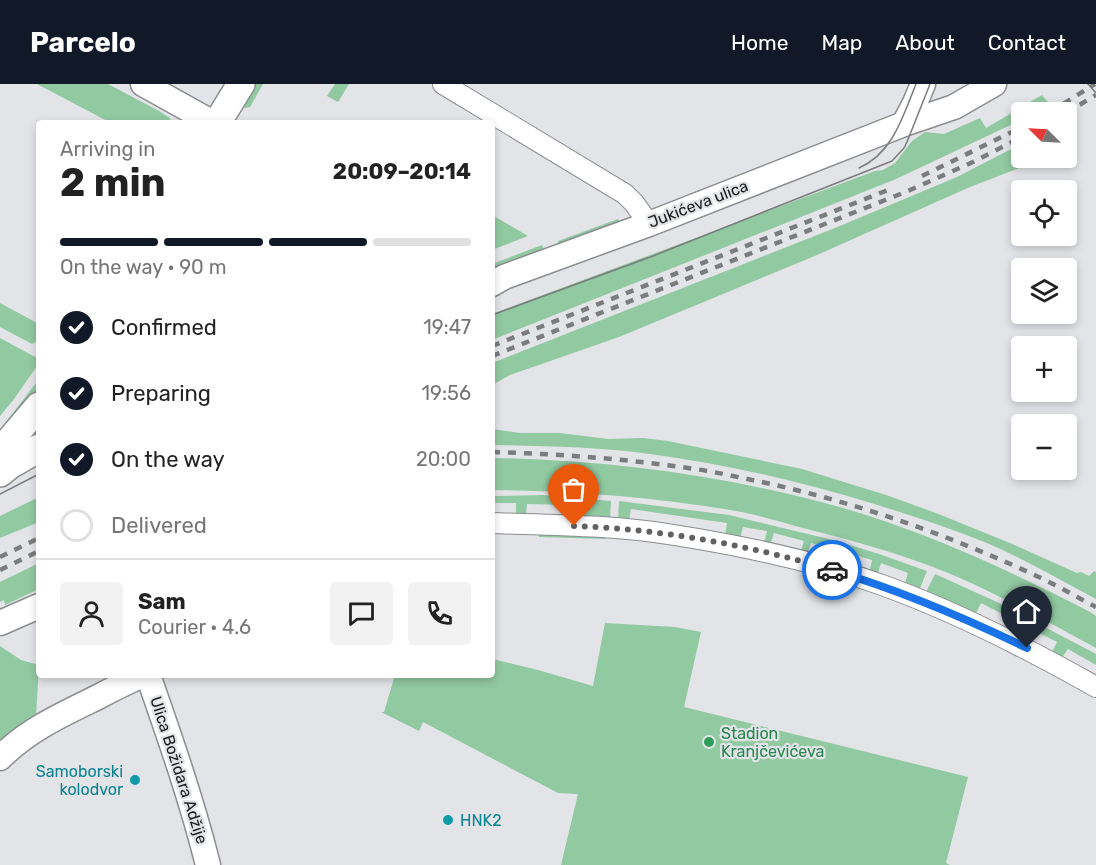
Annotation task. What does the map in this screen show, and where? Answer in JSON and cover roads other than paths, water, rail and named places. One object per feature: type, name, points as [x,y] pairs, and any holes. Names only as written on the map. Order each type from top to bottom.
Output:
[{"type":"main road","points":[[217,120],[241,84]]},
{"type":"main road","points":[[0,452],[36,410]]},
{"type":"main road","points":[[0,474],[10,465],[36,450]]},
{"type":"main road","points":[[0,474],[36,466]]},
{"type":"street","points":[[143,84],[209,120]]},
{"type":"street","points":[[443,84],[625,194],[649,224]]},
{"type":"street","points":[[904,124],[923,84]]},
{"type":"street","name":"Jukićeva ulica","points":[[496,279],[649,224],[954,106],[994,84]]},
{"type":"street","points":[[495,523],[592,526],[672,534],[777,555],[823,567],[880,585],[974,623],[1027,648],[1096,687]]},
{"type":"street","points":[[0,624],[36,607]]},
{"type":"street","points":[[0,758],[21,739],[43,724],[136,678]]},
{"type":"street","name":"Ulica Božidara Adžije","points":[[149,678],[197,822],[208,865]]},
{"type":"tram line","points":[[859,168],[871,161],[889,143],[916,84]]},
{"type":"tram line","points":[[495,314],[653,256],[892,161],[907,142],[930,84]]},
{"type":"tram line","points":[[1088,84],[1096,93]]},
{"type":"tram line","points":[[0,494],[36,476]]},
{"type":"railway","points":[[1066,102],[1095,84]]},
{"type":"railway","points":[[1077,106],[1096,95]]},
{"type":"railway","points":[[922,176],[1011,132]]},
{"type":"railway","points":[[495,355],[908,191],[1011,143]]},
{"type":"railway","points":[[495,345],[888,190]]},
{"type":"railway","points":[[495,452],[670,465],[719,473],[827,498],[895,519],[995,557],[1096,607]]},
{"type":"railway","points":[[0,557],[36,539]]},
{"type":"railway","points":[[0,570],[36,552]]},
{"type":"place","name":"Stadion Kranjčevićeva","points":[[709,742]]},
{"type":"place","name":"Samoborski kolodvor","points":[[135,780]]},
{"type":"place","name":"HNK2","points":[[448,820]]}]
